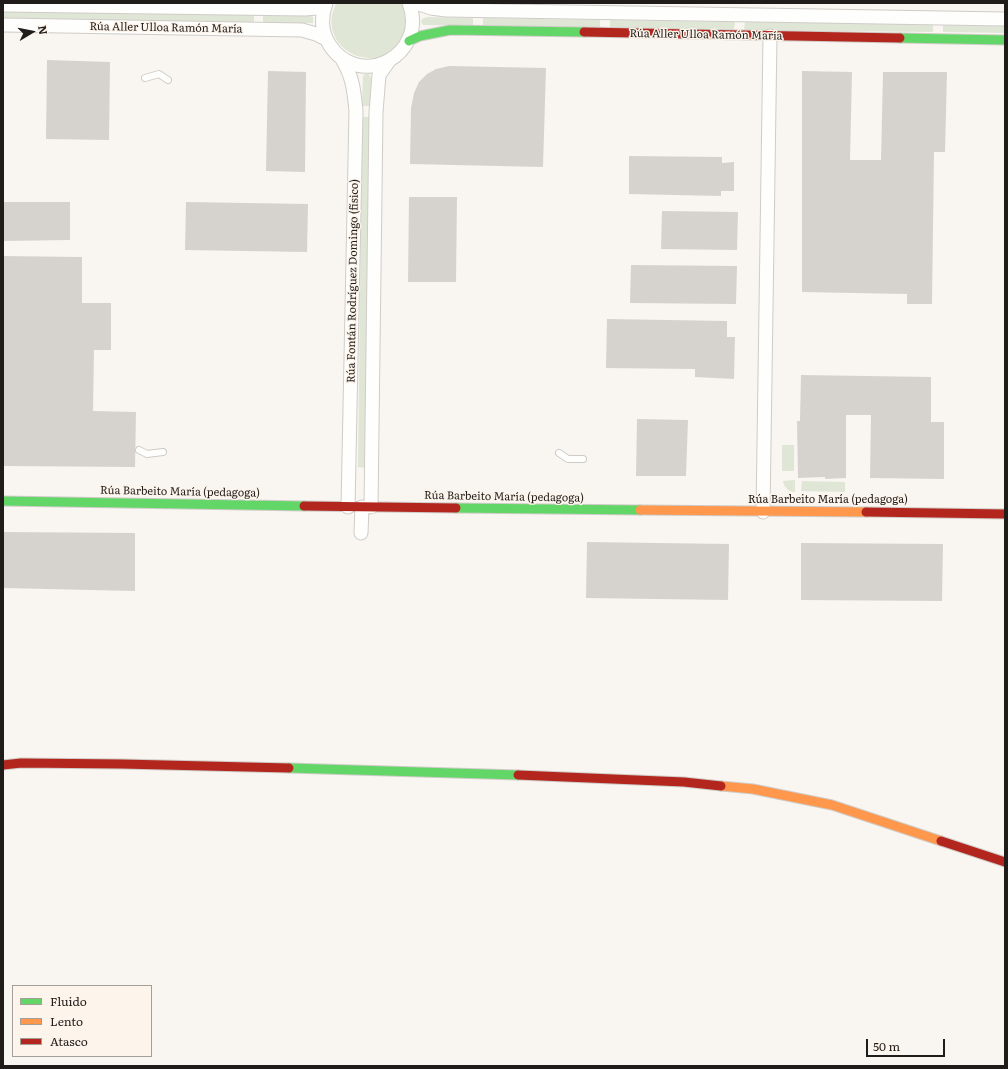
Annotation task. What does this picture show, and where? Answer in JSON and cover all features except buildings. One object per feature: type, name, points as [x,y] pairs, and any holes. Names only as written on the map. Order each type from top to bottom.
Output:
[{"type":"street","points":[[269,8],[283,3]]},
{"type":"street","name":"Rúa Aller Ulloa Ramón María","points":[[3,5],[305,9],[316,8],[325,3]]},
{"type":"street","name":"Rúa Aller Ulloa Ramón María","points":[[325,3],[322,22],[326,39],[333,50],[342,59],[360,66],[380,65],[389,61],[397,56],[409,41],[413,26],[413,11],[409,3]]},
{"type":"street","name":"Rúa Aller Ulloa Ramón María","points":[[416,3],[431,8],[464,10],[1005,19]]},
{"type":"street","name":"Rúa Aller Ulloa Ramón María","points":[[447,3],[464,10]]},
{"type":"street","name":"Rúa Aller Ulloa Ramón María","points":[[3,25],[302,30],[326,39]]},
{"type":"street","name":"Rúa Aller Ulloa Ramón María","points":[[409,41],[420,36],[450,30],[1005,40]]},
{"type":"street","points":[[763,512],[770,36]]},
{"type":"street","name":"Rúa Fontán Rodríguez Domingo (físico)","points":[[342,59],[349,70],[353,81],[356,112],[348,507]]},
{"type":"street","name":"Rúa Fontán Rodríguez Domingo (físico)","points":[[361,533],[367,507],[376,112],[379,75],[389,61]]},
{"type":"street","name":"Rúa Barbeito María (pedagoga)","points":[[3,501],[348,507],[1005,514]]},
{"type":"street","points":[[3,766],[21,763],[122,764],[478,773],[684,782],[738,787],[832,805],[1005,862]]},
{"type":"lane","points":[[145,78],[159,74],[168,80]]},
{"type":"lane","points":[[139,450],[147,454],[163,452]]},
{"type":"lane","points":[[559,454],[568,459],[583,459]]},
{"type":"green space","points":[[336,3],[403,3],[407,18],[405,33],[397,46],[386,55],[373,58],[360,57],[348,51],[338,42],[333,30],[332,15]]},
{"type":"green space","points":[[3,11],[254,15],[254,23],[3,19]]},
{"type":"green space","points":[[263,15],[311,16],[313,17],[313,23],[263,23]]},
{"type":"green space","points":[[427,17],[473,18],[473,26],[423,25],[421,22],[422,19]]},
{"type":"green space","points":[[483,18],[600,20],[600,28],[483,26]]},
{"type":"green space","points":[[610,20],[735,22],[734,29],[610,28]]},
{"type":"green space","points":[[745,22],[933,24],[933,32],[744,30]]},
{"type":"green space","points":[[943,25],[1005,26],[1005,33],[943,32]]},
{"type":"green space","points":[[365,74],[369,74],[371,78],[370,106],[362,106],[363,76]]},
{"type":"green space","points":[[362,117],[370,117],[366,468],[358,467]]},
{"type":"green space","points":[[782,445],[794,445],[794,471],[782,471]]},
{"type":"green space","points":[[795,480],[795,492],[788,490],[785,487],[783,481]]},
{"type":"green space","points":[[802,481],[845,482],[845,492],[801,491]]},
{"type":"traffic: fast","points":[[409,41],[420,36],[450,30],[584,32]]},
{"type":"traffic: fast","points":[[900,38],[1005,40]]},
{"type":"traffic: fast","points":[[3,501],[304,506]]},
{"type":"traffic: fast","points":[[456,508],[640,510]]},
{"type":"traffic: fast","points":[[289,768],[518,775]]},
{"type":"traffic: slow","points":[[640,510],[866,512]]},
{"type":"traffic: slow","points":[[721,786],[753,789],[832,805],[941,841]]},
{"type":"traffic: jam","points":[[584,32],[900,38]]},
{"type":"traffic: jam","points":[[304,506],[456,508]]},
{"type":"traffic: jam","points":[[866,512],[1005,514]]},
{"type":"traffic: jam","points":[[3,765],[21,763],[122,764],[289,768]]},
{"type":"traffic: jam","points":[[518,775],[684,782],[721,786]]},
{"type":"traffic: jam","points":[[941,841],[1005,862]]}]
